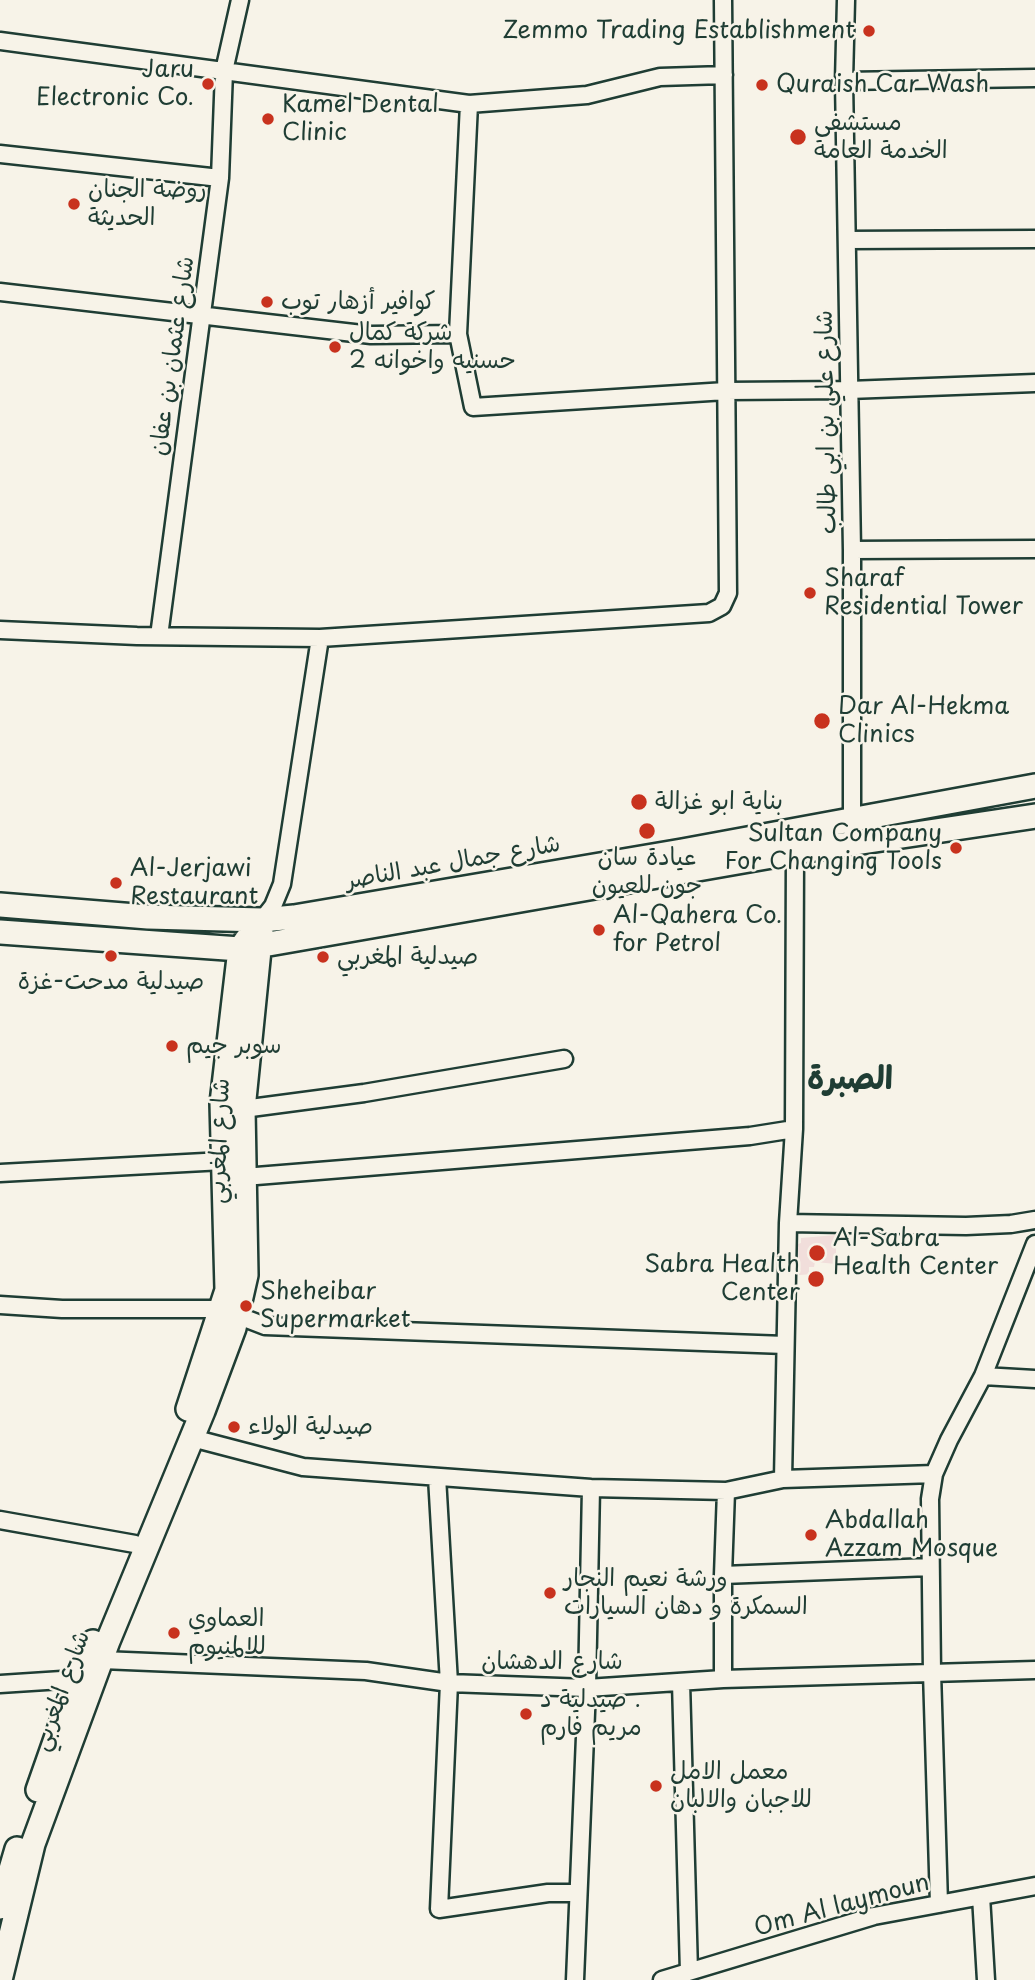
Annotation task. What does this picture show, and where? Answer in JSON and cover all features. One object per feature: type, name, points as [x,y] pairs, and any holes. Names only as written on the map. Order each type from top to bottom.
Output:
[{"type":"main road","name":"شارع جمال عبد الناصر","points":[[0,932],[249,947],[279,943],[795,852],[852,832],[1035,786]]},
{"type":"main road","name":"شارع جمال عبد الناصر","points":[[0,905],[148,917],[262,920],[852,832],[1035,816]]},
{"type":"main road","points":[[249,947],[262,920]]},
{"type":"main road","name":"شارع المغربي","points":[[0,1907],[19,1842],[77,1679],[246,1275],[243,1109],[252,1039],[249,947]]},
{"type":"main road","name":"شارع المغربي","points":[[0,1980],[33,1844],[102,1660],[192,1438],[229,1312],[222,1103],[249,947]]},
{"type":"street","name":"شارع عثمان بن عفان","points":[[159,636],[220,178],[225,71],[240,0]]},
{"type":"street","points":[[0,630],[320,638],[709,613],[722,606],[728,593],[723,0]]},
{"type":"street","name":"شارع علي بن ابي طالب","points":[[846,0],[844,81],[852,550],[852,832]]},
{"type":"street","points":[[0,41],[469,104],[587,95],[660,77],[724,75]]},
{"type":"street","points":[[844,81],[1035,78]]},
{"type":"street","points":[[469,104],[457,334],[473,407],[726,391],[849,390],[1035,383]]},
{"type":"street","points":[[0,154],[220,178]]},
{"type":"street","points":[[847,240],[1035,239]]},
{"type":"street","points":[[0,292],[372,335],[457,334]]},
{"type":"street","points":[[852,550],[1035,549]]},
{"type":"street","points":[[262,920],[273,906],[282,884],[320,638]]},
{"type":"street","points":[[783,1479],[788,1223],[794,1129],[795,852]]},
{"type":"street","points":[[243,1109],[389,1089],[564,1059]]},
{"type":"street","points":[[244,1177],[750,1136],[794,1129]]},
{"type":"street","points":[[0,1173],[223,1161]]},
{"type":"street","points":[[788,1223],[966,1226],[1035,1220]]},
{"type":"street","points":[[939,1903],[930,1499],[934,1474],[983,1376],[1035,1244]]},
{"type":"street","points":[[0,1306],[229,1312],[265,1326],[785,1345]]},
{"type":"street","points":[[983,1376],[1035,1380]]},
{"type":"street","points":[[192,1438],[303,1467],[591,1488],[726,1491],[783,1479],[934,1474]]},
{"type":"street","points":[[437,1477],[449,1683],[439,1909],[548,1893],[577,1893]]},
{"type":"street","points":[[575,1980],[587,1688],[591,1488]]},
{"type":"street","points":[[723,1679],[726,1491]]},
{"type":"street","points":[[0,1520],[135,1544]]},
{"type":"street","points":[[723,1575],[930,1567]]},
{"type":"street","points":[[0,1684],[77,1679],[102,1660]]},
{"type":"street","name":"شارع الدهشان","points":[[102,1660],[366,1671],[449,1683],[587,1688],[723,1679],[1035,1670]]},
{"type":"street","points":[[681,1682],[689,1972]]},
{"type":"street","name":"Om Al laymoun","points":[[662,1980],[874,1916],[1035,1886]]},
{"type":"street","points":[[981,1896],[986,1980]]},
{"type":"shaded area","name":"Al-Sabra Health Center","points":[[836,1235],[836,1264],[815,1262],[814,1267],[809,1267],[809,1271],[814,1271],[814,1274],[799,1275],[798,1244],[801,1243],[801,1238]]},
{"type":"place","name":"Zemmo Trading Establishment","points":[[869,31]]},
{"type":"place","name":"Jaru Electronic Co.","points":[[208,84]]},
{"type":"place","name":"Quraish Car Wash","points":[[762,85]]},
{"type":"place","name":"Kamel Dental Clinic","points":[[268,119]]},
{"type":"place","name":"مستشفى الخدمة العامة","points":[[798,137]]},
{"type":"place","name":"روضة الجنان الحديثة","points":[[74,204]]},
{"type":"place","name":"كوافير أزهار توب","points":[[267,302]]},
{"type":"place","name":"شركة كمال حسنيه واخوانه 2","points":[[335,347]]},
{"type":"place","name":"Sharaf Residential Tower","points":[[810,593]]},
{"type":"place","name":"Dar Al-Hekma Clinics","points":[[822,721]]},
{"type":"place","name":"بناية ابو غزالة","points":[[639,802]]},
{"type":"place","name":"عيادة سان جون للعيون","points":[[647,831]]},
{"type":"place","name":"Sultan Company For Changing Tools","points":[[956,848]]},
{"type":"place","name":"Al-Jerjawi Restaurant","points":[[116,883]]},
{"type":"place","name":"Al-Qahera Co. for Petrol","points":[[599,930]]},
{"type":"place","name":"صيدلية مدحت-غزة","points":[[111,956]]},
{"type":"place","name":"صيدلية المغربي","points":[[323,957]]},
{"type":"place","name":"سوبر جيم","points":[[172,1046]]},
{"type":"place","name":"Al-Sabra Health Center","points":[[817,1253]]},
{"type":"place","name":"Sabra Health Center","points":[[816,1279]]},
{"type":"place","name":"Sheheibar Supermarket","points":[[246,1306]]},
{"type":"place","name":"صيدلية الولاء","points":[[234,1427]]},
{"type":"place","name":"Abdallah Azzam Mosque","points":[[811,1535]]},
{"type":"place","name":"ورشة نعيم النجار السمكرة و دهان السيارات","points":[[550,1593]]},
{"type":"place","name":"العماوي للالمنيوم","points":[[174,1633]]},
{"type":"place","name":"صيدلية د . مريم فارم","points":[[526,1714]]},
{"type":"place","name":"معمل الامل للاجبان والالبان","points":[[656,1786]]},
{"type":"district","name":"الصبرة","points":[[850,1080]]}]
